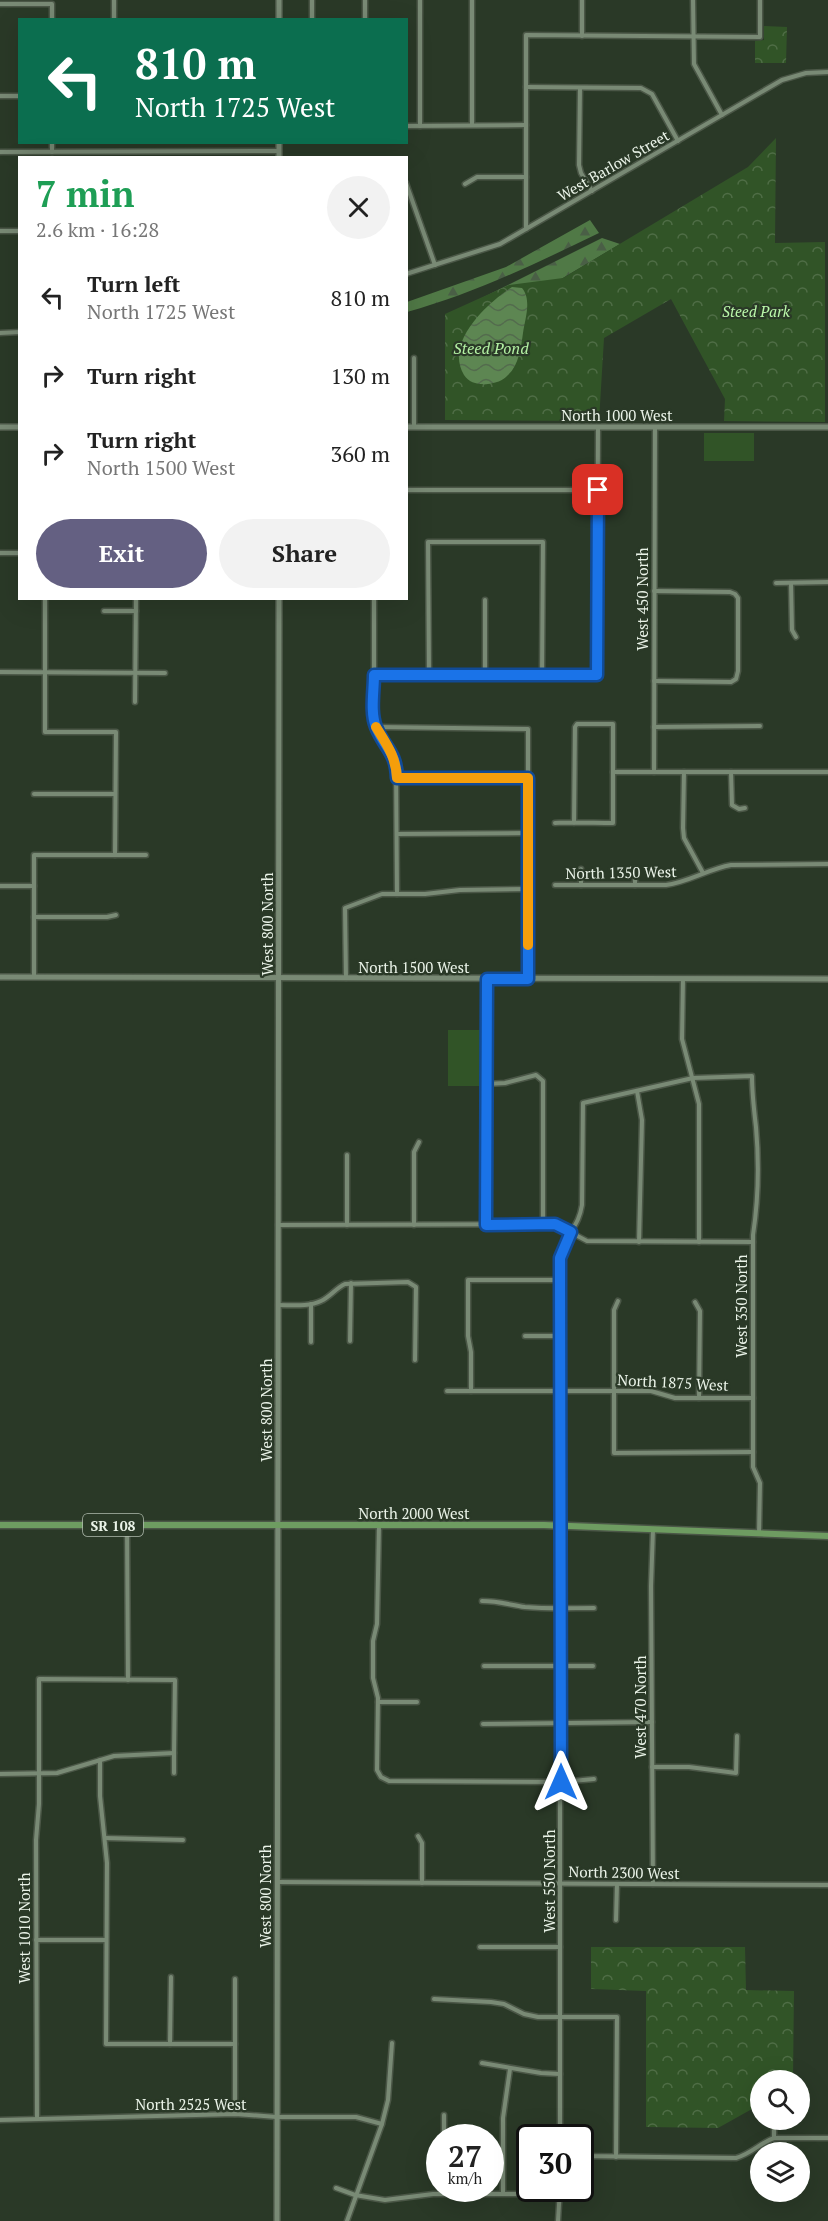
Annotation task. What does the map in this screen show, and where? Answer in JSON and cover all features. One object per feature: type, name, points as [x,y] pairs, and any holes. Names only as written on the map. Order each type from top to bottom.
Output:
[{"type":"main road","name":"North 2000 West","points":[[0,1525],[560,1526],[828,1536]]},
{"type":"street","points":[[114,0],[114,18]]},
{"type":"street","points":[[279,0],[279,18]]},
{"type":"street","points":[[312,0],[312,18]]},
{"type":"street","points":[[365,0],[365,18]]},
{"type":"street","points":[[420,0],[420,126]]},
{"type":"street","points":[[472,0],[472,125]]},
{"type":"street","points":[[582,0],[582,36]]},
{"type":"street","points":[[693,0],[694,64],[722,115]]},
{"type":"street","points":[[526,229],[526,35],[760,37],[760,0]]},
{"type":"street","points":[[0,4],[52,4],[52,18]]},
{"type":"street","name":"West Barlow Street","points":[[408,273],[500,244],[782,80],[806,73],[828,72]]},
{"type":"street","points":[[526,87],[641,88],[652,94],[678,141]]},
{"type":"street","points":[[579,88],[579,165],[592,191]]},
{"type":"street","points":[[0,96],[18,96]]},
{"type":"street","points":[[408,126],[526,125]]},
{"type":"street","points":[[52,144],[52,152]]},
{"type":"street","points":[[0,152],[155,155],[279,154]]},
{"type":"street","points":[[465,184],[477,177],[526,177]]},
{"type":"street","points":[[408,189],[435,265]]},
{"type":"street","points":[[0,231],[18,231]]},
{"type":"street","points":[[0,333],[18,332]]},
{"type":"street","points":[[414,357],[414,427]]},
{"type":"street","points":[[0,427],[18,427]]},
{"type":"street","name":"North 1000 West","points":[[408,427],[828,427]]},
{"type":"street","points":[[374,675],[597,675],[598,427]]},
{"type":"street","name":"West 450 North","points":[[654,772],[655,427]]},
{"type":"street","points":[[408,490],[598,490]]},
{"type":"street","points":[[429,675],[428,542],[543,543],[542,675]]},
{"type":"street","points":[[0,553],[18,553]]},
{"type":"street","points":[[776,583],[828,582]]},
{"type":"street","points":[[791,583],[792,630],[796,638]]},
{"type":"street","points":[[654,591],[730,592],[738,598],[738,671],[736,679],[731,682],[654,681]]},
{"type":"street","points":[[45,600],[45,732],[116,732],[115,855]]},
{"type":"street","points":[[135,702],[136,600]]},
{"type":"street","name":"West 800 North","points":[[277,2221],[279,600]]},
{"type":"street","points":[[374,600],[374,718],[376,727],[393,755],[396,765],[397,894]]},
{"type":"street","points":[[485,600],[485,675]]},
{"type":"street","points":[[104,610],[136,611]]},
{"type":"street","points":[[0,672],[165,673]]},
{"type":"street","points":[[555,823],[574,823],[613,823],[613,724],[577,724],[574,823]]},
{"type":"street","points":[[654,727],[760,726]]},
{"type":"street","points":[[376,727],[528,729],[528,979]]},
{"type":"street","points":[[613,772],[828,772]]},
{"type":"street","points":[[684,772],[684,838],[703,873]]},
{"type":"street","points":[[731,772],[732,805],[739,809],[745,808]]},
{"type":"street","points":[[397,778],[528,778]]},
{"type":"street","points":[[34,794],[115,794]]},
{"type":"street","points":[[397,834],[528,833]]},
{"type":"street","points":[[34,977],[34,855],[146,855]]},
{"type":"street","name":"North 1350 West","points":[[555,885],[666,885],[682,883],[703,873],[731,865],[828,864]]},
{"type":"street","points":[[581,869],[581,885]]},
{"type":"street","points":[[635,869],[635,885]]},
{"type":"street","points":[[0,886],[34,886]]},
{"type":"street","points":[[346,979],[345,908],[382,894],[528,889]]},
{"type":"street","points":[[34,917],[116,915]]},
{"type":"street","name":"North 1500 West","points":[[0,977],[828,979]]},
{"type":"street","points":[[683,978],[682,1039],[699,1104],[699,1242]]},
{"type":"street","points":[[486,1225],[487,979]]},
{"type":"street","points":[[486,1084],[505,1083],[536,1075],[543,1081],[543,1225]]},
{"type":"street","name":"West 350 North","points":[[693,1078],[752,1076],[756,1129],[757,1213],[753,1242],[753,1467],[760,1483],[759,1534]]},
{"type":"street","points":[[639,1242],[642,1120],[637,1091],[693,1078]]},
{"type":"street","name":"West 550 North","points":[[560,2124],[560,1258],[576,1225],[582,1205],[583,1103],[637,1091]]},
{"type":"street","points":[[414,1225],[414,1152],[419,1142]]},
{"type":"street","points":[[346,1225],[347,1155]]},
{"type":"street","points":[[278,1225],[555,1224],[587,1241],[753,1242]]},
{"type":"street","points":[[471,1391],[468,1280],[560,1280]]},
{"type":"street","points":[[278,1305],[311,1304],[321,1301],[336,1288],[351,1283],[408,1282],[416,1287],[416,1360]]},
{"type":"street","points":[[350,1341],[351,1283]]},
{"type":"street","points":[[618,1301],[614,1310],[615,1453],[753,1452]]},
{"type":"street","points":[[695,1302],[700,1311],[699,1398]]},
{"type":"street","points":[[311,1304],[311,1342]]},
{"type":"street","points":[[525,1336],[560,1336]]},
{"type":"street","name":"North 1875 West","points":[[447,1391],[651,1391],[675,1398],[753,1398]]},
{"type":"street","points":[[127,1525],[128,1680],[175,1680],[174,1773]]},
{"type":"street","points":[[379,1525],[377,1624],[372,1641],[373,1678],[378,1702],[377,1770],[381,1777],[389,1781],[561,1782],[594,1779]]},
{"type":"street","name":"West 470 North","points":[[653,1530],[651,1586],[653,1884]]},
{"type":"street","points":[[482,1601],[504,1602],[524,1607],[594,1608]]},
{"type":"street","points":[[484,1666],[593,1666]]},
{"type":"street","name":"West 1010 North","points":[[37,2118],[36,1840],[39,1804],[39,1680],[128,1680]]},
{"type":"street","points":[[378,1702],[417,1702]]},
{"type":"street","points":[[483,1724],[652,1722]]},
{"type":"street","points":[[652,1767],[689,1767],[736,1773],[737,1736]]},
{"type":"street","points":[[0,1773],[57,1773],[126,1754],[174,1753]]},
{"type":"street","points":[[100,1760],[100,1803],[107,1863],[106,2044],[235,2044]]},
{"type":"street","points":[[418,1836],[422,1843],[422,1883]]},
{"type":"street","points":[[105,1838],[183,1840]]},
{"type":"street","name":"North 2300 West","points":[[277,1882],[828,1885]]},
{"type":"street","points":[[616,1920],[617,1884]]},
{"type":"street","points":[[36,1940],[106,1940]]},
{"type":"street","points":[[480,1947],[560,1947]]},
{"type":"street","points":[[170,2044],[171,1977]]},
{"type":"street","points":[[235,1979],[235,2114]]},
{"type":"street","points":[[434,1999],[491,2001],[538,2017],[617,2018],[616,2157]]},
{"type":"street","points":[[347,2221],[382,2124],[388,2100],[392,2043]]},
{"type":"street","points":[[482,2063],[560,2074]]},
{"type":"street","points":[[502,2124],[510,2068]]},
{"type":"street","name":"North 2525 West","points":[[0,2120],[235,2114],[277,2117],[356,2117],[382,2124]]},
{"type":"street","points":[[444,2115],[444,2124]]},
{"type":"street","points":[[774,2130],[774,2138]]},
{"type":"street","points":[[594,2156],[736,2158],[774,2138],[828,2138]]},
{"type":"street","points":[[336,2188],[355,2195],[385,2200],[426,2194]]},
{"type":"street","points":[[558,2221],[559,2202]]},
{"type":"green space","points":[[764,26],[787,27],[786,63],[755,63],[755,41],[764,40]]},
{"type":"green space","name":"Steed Park","points":[[776,138],[775,243],[825,242],[825,422],[724,421],[725,399],[671,299],[604,338],[599,421],[445,420],[445,314],[509,285],[563,278],[748,167]]},
{"type":"green space","points":[[590,220],[599,233],[480,287],[408,312],[408,302],[506,267]]},
{"type":"green space","points":[[602,238],[620,244],[536,294],[466,306]]},
{"type":"green space","points":[[704,433],[754,433],[754,461],[704,461]]},
{"type":"green space","points":[[448,1030],[481,1030],[481,1086],[448,1086]]},
{"type":"green space","points":[[591,1947],[745,1947],[746,1990],[794,1991],[793,2070],[750,2070],[750,2110],[718,2128],[646,2127],[646,1991],[591,1989]]},
{"type":"water","name":"Steed Pond","points":[[512,287],[522,288],[527,298],[526,316],[517,361],[512,371],[501,380],[485,384],[471,382],[464,375],[459,362],[464,337],[481,313]]},
{"type":"slow traffic","points":[[376,727],[393,755],[397,778],[528,778],[528,945]]},
{"type":"route","points":[[561,1782],[560,1258],[571,1232],[555,1224],[486,1225],[487,979],[528,979],[528,778],[397,778],[393,755],[376,727],[374,675],[597,675],[598,490]]}]
